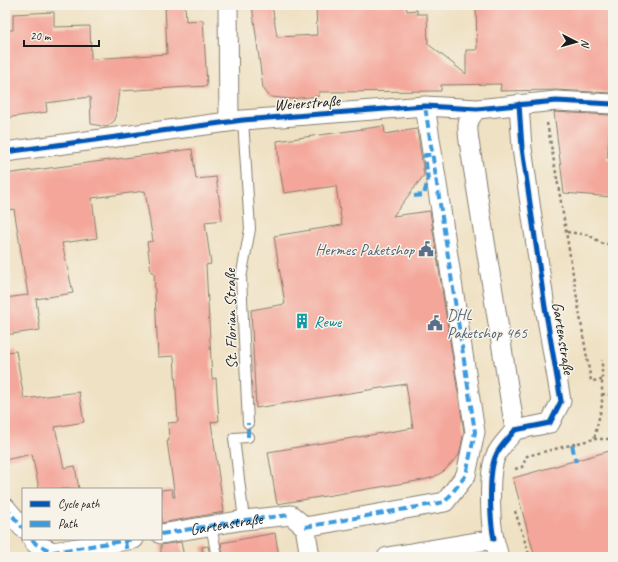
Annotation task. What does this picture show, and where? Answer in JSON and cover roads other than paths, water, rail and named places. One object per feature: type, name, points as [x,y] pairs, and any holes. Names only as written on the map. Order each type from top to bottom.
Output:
[{"type":"street","points":[[228,5],[236,121]]},
{"type":"street","name":"Weierstraße","points":[[5,152],[236,121],[426,106],[477,109],[556,101],[613,104]]},
{"type":"street","name":"Gartenstraße","points":[[515,430],[550,423],[561,401],[545,307],[522,148],[519,104]]},
{"type":"street","name":"Gartenstraße","points":[[162,534],[244,520],[298,521],[445,502],[466,475],[475,432],[426,106]]},
{"type":"street","points":[[477,109],[469,118],[467,124],[469,141],[515,430],[495,456],[491,486],[491,523],[499,557]]},
{"type":"street","points":[[5,507],[22,527]]},
{"type":"street","points":[[298,521],[310,557]]},
{"type":"street","points":[[387,557],[494,539]]},
{"type":"street","points":[[33,540],[36,544],[52,554],[128,540]]},
{"type":"lane","name":"St. Florian Straße","points":[[236,121],[250,229],[241,278],[248,423]]},
{"type":"lane","points":[[244,520],[234,438],[248,437]]},
{"type":"lane","points":[[212,525],[218,557]]},
{"type":"place","name":"Hermes Paketshop","points":[[426,249]]},
{"type":"place","name":"Rewe","points":[[302,321]]},
{"type":"place","name":"DHL Paketshop 465","points":[[435,323]]}]
